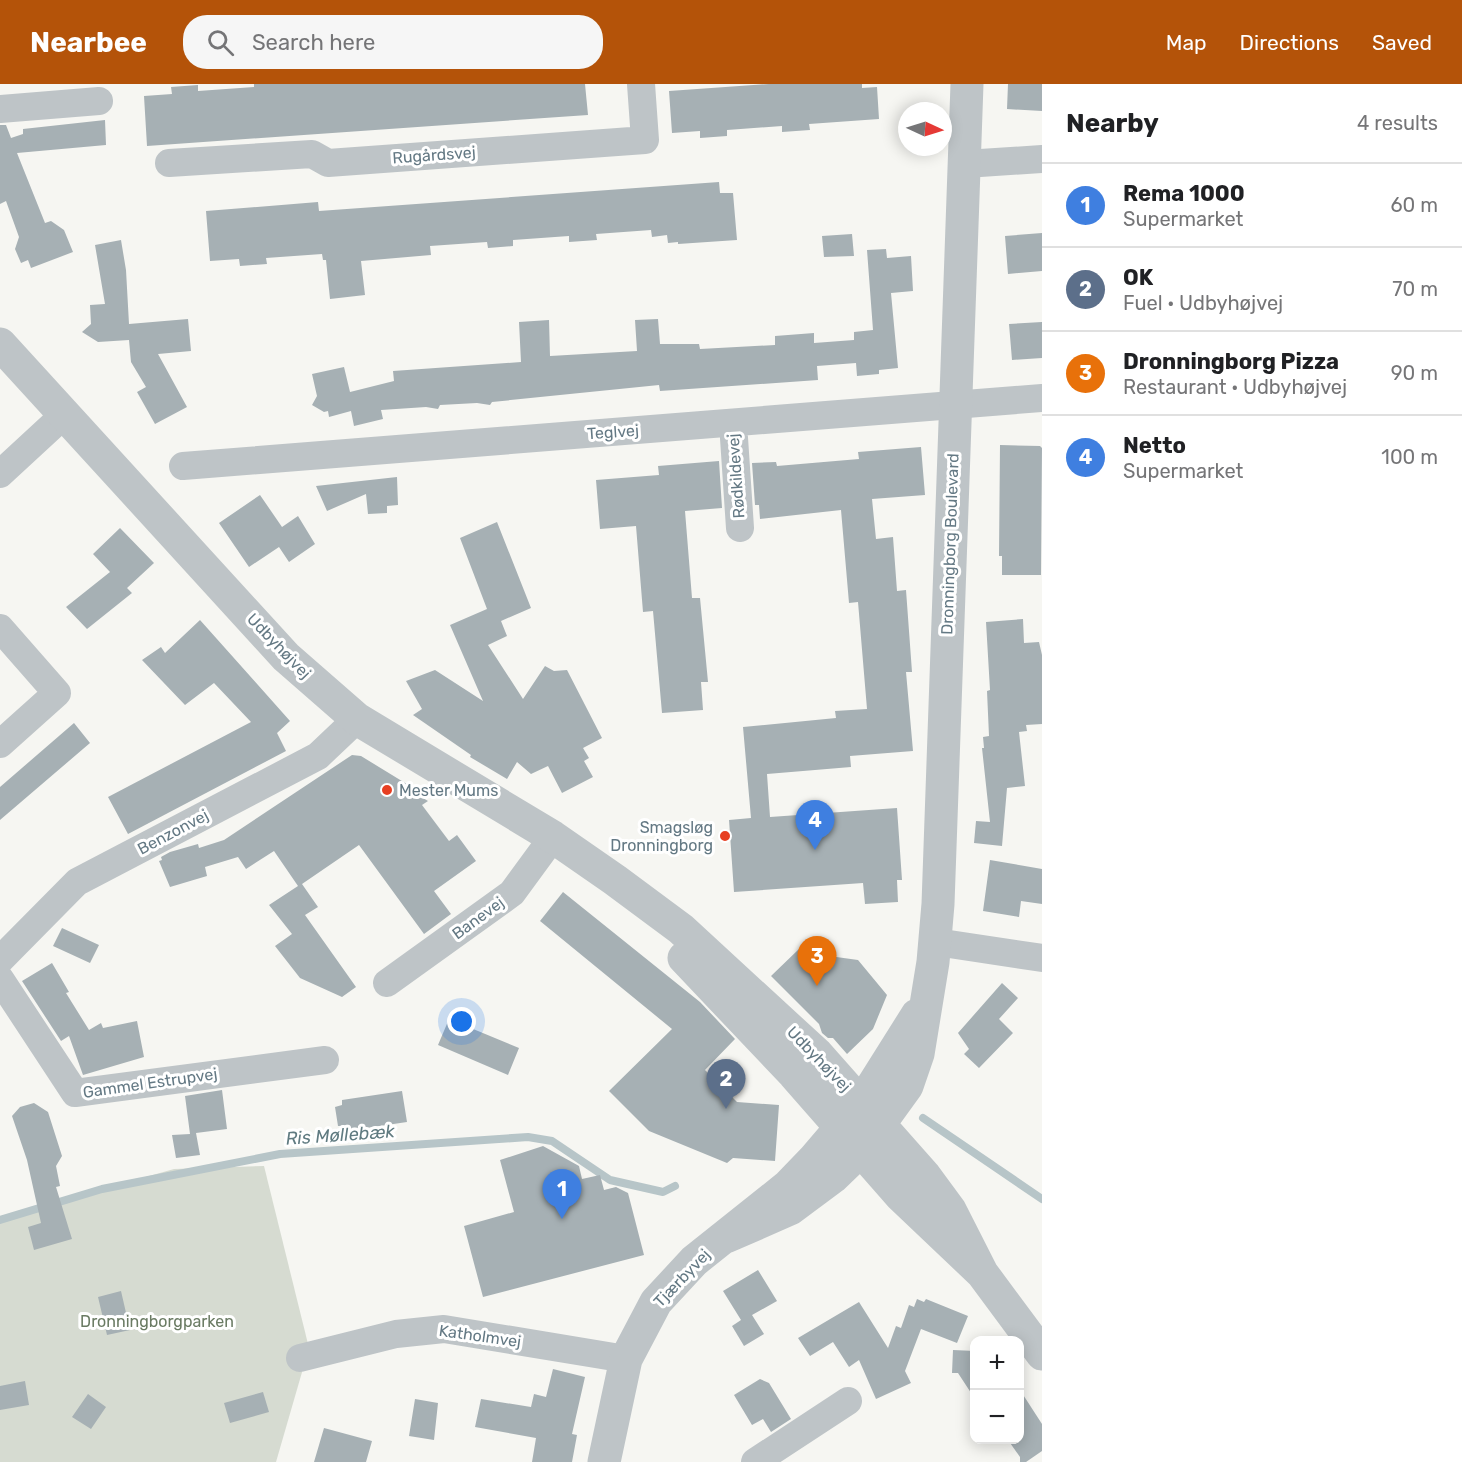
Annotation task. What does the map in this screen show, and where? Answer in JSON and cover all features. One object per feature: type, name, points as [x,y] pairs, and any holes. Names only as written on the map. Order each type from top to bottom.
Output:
[{"type":"street","name":"Rugårdsvej","points":[[169,163],[312,154],[328,163],[645,140],[641,84]]},
{"type":"street","name":"Dronningborg Boulevard","points":[[871,1115],[925,1004],[936,942],[967,84]]},
{"type":"street","points":[[0,109],[99,101]]},
{"type":"street","points":[[965,164],[1042,159]]},
{"type":"street","name":"Udbyhøjvej","points":[[0,344],[286,657],[357,719],[553,837],[681,928],[817,1054],[925,1176],[950,1210],[982,1274]]},
{"type":"street","name":"Teglvej","points":[[183,466],[1042,398]]},
{"type":"street","points":[[0,474],[65,414]]},
{"type":"street","name":"Rødkildevej","points":[[733,423],[740,528]]},
{"type":"street","points":[[0,628],[57,693],[0,744]]},
{"type":"street","name":"Benzonvej","points":[[0,960],[76,882],[318,756],[357,719]]},
{"type":"street","name":"Banevej","points":[[387,983],[512,893],[553,837]]},
{"type":"street","name":"Udbyhøjvej","points":[[615,880],[901,1196],[982,1274],[1042,1354]]},
{"type":"street","points":[[936,942],[1042,958]]},
{"type":"street","name":"Gammel Estrupvej","points":[[0,980],[75,1093],[325,1060]]},
{"type":"street","name":"Tjærbyvej","points":[[604,1462],[626,1359],[656,1302],[694,1262],[788,1186],[851,1140],[871,1115]]},
{"type":"street","name":"Katholmvej","points":[[300,1358],[396,1334],[444,1329],[626,1359]]},
{"type":"street","points":[[755,1462],[848,1401]]},
{"type":"green space","name":"Dronningborgparken","points":[[264,1166],[309,1348],[276,1462],[0,1462],[0,1218],[174,1169]]},
{"type":"building","points":[[254,84],[585,84],[588,115],[147,146],[144,96],[172,94],[171,87],[198,85],[198,91],[254,87]]},
{"type":"building","points":[[769,84],[862,84],[862,88],[877,87],[879,119],[809,124],[810,130],[782,132],[782,126],[727,130],[727,136],[700,138],[700,131],[672,133],[669,91]]},
{"type":"building","points":[[1008,84],[1042,84],[1042,111],[1007,109]]},
{"type":"building","points":[[105,120],[106,145],[17,153],[45,223],[51,221],[64,230],[73,252],[31,268],[28,260],[21,263],[15,249],[19,237],[6,201],[0,204],[0,125],[6,125],[11,138],[23,134],[23,129]]},
{"type":"building","points":[[719,182],[720,193],[733,193],[737,240],[668,243],[667,235],[652,237],[651,230],[596,234],[597,240],[569,242],[569,236],[513,240],[513,246],[488,248],[487,242],[430,246],[431,255],[361,261],[365,295],[330,299],[326,260],[323,260],[322,254],[266,258],[267,264],[240,266],[239,259],[210,261],[206,211],[318,202],[319,211]]},
{"type":"building","points":[[1042,233],[1042,271],[1008,274],[1005,236]]},
{"type":"building","points":[[852,234],[854,256],[824,257],[822,236]]},
{"type":"building","points":[[121,240],[126,270],[129,324],[188,319],[191,351],[158,354],[187,407],[155,424],[137,392],[146,387],[131,362],[129,340],[98,342],[82,332],[91,324],[90,305],[105,304],[95,245]]},
{"type":"building","points":[[886,249],[887,258],[911,256],[913,291],[891,293],[898,368],[879,370],[879,374],[857,376],[856,363],[817,366],[818,380],[660,391],[659,385],[492,402],[490,405],[477,403],[440,405],[438,409],[426,407],[381,410],[383,419],[354,426],[351,411],[329,417],[328,411],[324,412],[312,405],[317,396],[312,374],[344,367],[350,392],[394,381],[393,371],[521,362],[519,322],[549,320],[550,356],[637,351],[635,320],[658,319],[660,344],[699,344],[700,349],[775,345],[775,336],[814,333],[814,343],[854,340],[854,332],[873,330],[867,250]]},
{"type":"building","points":[[1042,322],[1042,358],[1012,360],[1009,324]]},
{"type":"building","points":[[1000,445],[1040,446],[1042,448],[1041,575],[1002,575],[1002,556],[999,556]]},
{"type":"building","points":[[921,447],[925,495],[872,499],[876,539],[893,537],[897,591],[906,590],[912,672],[906,672],[913,751],[850,756],[851,767],[767,774],[770,817],[897,808],[902,880],[897,880],[898,902],[865,904],[863,883],[734,892],[729,820],[751,818],[743,727],[836,718],[835,711],[867,709],[858,602],[849,603],[841,510],[760,519],[759,505],[755,505],[752,463],[776,462],[777,466],[859,459],[858,452]]},
{"type":"building","points":[[719,461],[722,508],[685,511],[692,598],[700,598],[708,682],[701,682],[703,710],[662,713],[653,611],[643,612],[636,526],[600,529],[596,480],[659,475],[658,466]]},
{"type":"building","points":[[397,477],[398,505],[387,506],[387,513],[368,514],[366,494],[327,511],[316,486]]},
{"type":"building","points":[[260,495],[282,527],[298,516],[315,544],[289,562],[279,547],[249,567],[219,523]]},
{"type":"building","points":[[497,522],[531,608],[501,621],[507,636],[488,645],[523,699],[545,666],[554,671],[567,670],[602,738],[583,748],[589,758],[584,761],[593,777],[562,793],[548,766],[531,774],[517,762],[507,779],[470,757],[471,755],[413,715],[422,709],[406,681],[435,670],[483,701],[450,625],[487,609],[460,538]]},
{"type":"building","points":[[120,528],[154,563],[127,588],[132,593],[87,629],[66,607],[110,572],[93,554]]},
{"type":"building","points":[[1023,619],[1024,643],[1039,642],[1042,655],[1042,724],[1026,725],[1027,731],[1019,732],[1025,786],[1007,788],[1002,846],[974,843],[976,821],[990,822],[982,748],[984,748],[983,737],[989,736],[987,691],[990,690],[986,622]]},
{"type":"building","points":[[200,620],[290,721],[277,733],[286,751],[128,834],[108,797],[251,722],[214,683],[185,705],[142,660],[161,647],[165,653]]},
{"type":"building","points":[[74,723],[90,743],[0,820],[0,787]]},
{"type":"building","points":[[352,755],[361,756],[410,786],[408,789],[428,801],[422,805],[449,841],[457,835],[476,861],[434,891],[451,914],[424,934],[359,845],[302,884],[318,907],[305,915],[356,987],[342,997],[300,978],[275,946],[292,934],[269,905],[298,886],[274,851],[246,869],[238,857],[205,867],[207,876],[170,887],[159,861],[162,860],[161,857],[170,852],[198,844],[199,848],[224,840]]},
{"type":"building","points":[[990,860],[1042,869],[1042,904],[1021,901],[1019,917],[983,911]]},
{"type":"building","points":[[563,892],[700,1002],[735,1039],[705,1070],[737,1102],[779,1105],[775,1161],[733,1158],[727,1163],[649,1131],[609,1091],[672,1029],[540,921]]},
{"type":"building","points":[[62,928],[99,945],[90,963],[53,946]]},
{"type":"building","points":[[799,949],[814,965],[822,955],[858,960],[887,995],[873,1029],[847,1054],[833,1038],[828,1038],[822,1033],[819,1024],[771,976]]},
{"type":"building","points":[[52,963],[69,992],[66,993],[89,1030],[101,1023],[103,1028],[137,1021],[144,1057],[83,1075],[69,1036],[61,1041],[22,981]]},
{"type":"building","points":[[1002,983],[1018,998],[999,1019],[1013,1033],[979,1068],[964,1054],[969,1049],[958,1033]]},
{"type":"building","points":[[449,1019],[519,1048],[508,1075],[438,1045]]},
{"type":"building","points":[[222,1090],[227,1129],[196,1133],[200,1155],[176,1158],[172,1135],[190,1134],[185,1096]]},
{"type":"building","points":[[402,1091],[407,1122],[346,1131],[345,1126],[338,1126],[335,1107],[342,1105],[342,1100]]},
{"type":"building","points":[[34,1103],[48,1112],[62,1156],[56,1166],[60,1186],[56,1187],[72,1239],[34,1250],[28,1227],[41,1223],[27,1160],[12,1116],[20,1107]]},
{"type":"building","points":[[543,1146],[579,1166],[582,1179],[600,1175],[604,1190],[616,1187],[628,1193],[644,1255],[483,1297],[464,1226],[514,1212],[500,1160]]},
{"type":"building","points":[[758,1270],[777,1301],[752,1315],[764,1334],[744,1346],[732,1326],[741,1320],[723,1291]]},
{"type":"building","points":[[121,1291],[130,1330],[107,1335],[98,1297]]},
{"type":"building","points":[[917,1299],[924,1302],[926,1299],[968,1316],[957,1343],[921,1329],[905,1371],[911,1383],[876,1399],[859,1360],[849,1367],[833,1342],[810,1356],[798,1338],[859,1302],[888,1348],[896,1326],[901,1328],[909,1305],[914,1307]]},
{"type":"building","points":[[953,1350],[970,1351],[970,1391],[958,1373],[952,1373]]},
{"type":"building","points":[[553,1369],[585,1377],[572,1434],[577,1435],[572,1462],[532,1462],[536,1438],[475,1427],[481,1399],[531,1407],[534,1394],[546,1397]]},
{"type":"building","points":[[760,1379],[769,1383],[791,1419],[771,1432],[763,1419],[752,1425],[734,1395]]},
{"type":"building","points":[[25,1381],[29,1405],[0,1410],[0,1386]]},
{"type":"building","points":[[263,1392],[269,1412],[230,1423],[224,1403]]},
{"type":"building","points":[[88,1394],[106,1407],[91,1429],[72,1417]]},
{"type":"building","points":[[1024,1396],[1042,1424],[1042,1451],[1026,1462],[1020,1462],[1020,1457],[1011,1444],[1024,1444]]},
{"type":"building","points":[[415,1399],[438,1403],[434,1440],[409,1436]]},
{"type":"building","points":[[324,1428],[372,1441],[366,1462],[314,1462]]},
{"type":"waterway","name":"Ris Møllebæk","points":[[923,1118],[1042,1199]]},
{"type":"waterway","name":"Ris Møllebæk","points":[[0,1220],[102,1189],[280,1154],[528,1137],[552,1141],[610,1180],[663,1192],[675,1186]]},
{"type":"place","name":"Mester Mums","points":[[387,790]]},
{"type":"place","name":"Smagsløg Dronningborg","points":[[725,836]]},
{"type":"place","name":"Netto","points":[[815,850]]},
{"type":"place","name":"Dronningborg Pizza","points":[[817,986]]},
{"type":"place","name":"OK","points":[[726,1109]]},
{"type":"place","name":"Rema 1000","points":[[562,1219]]}]
